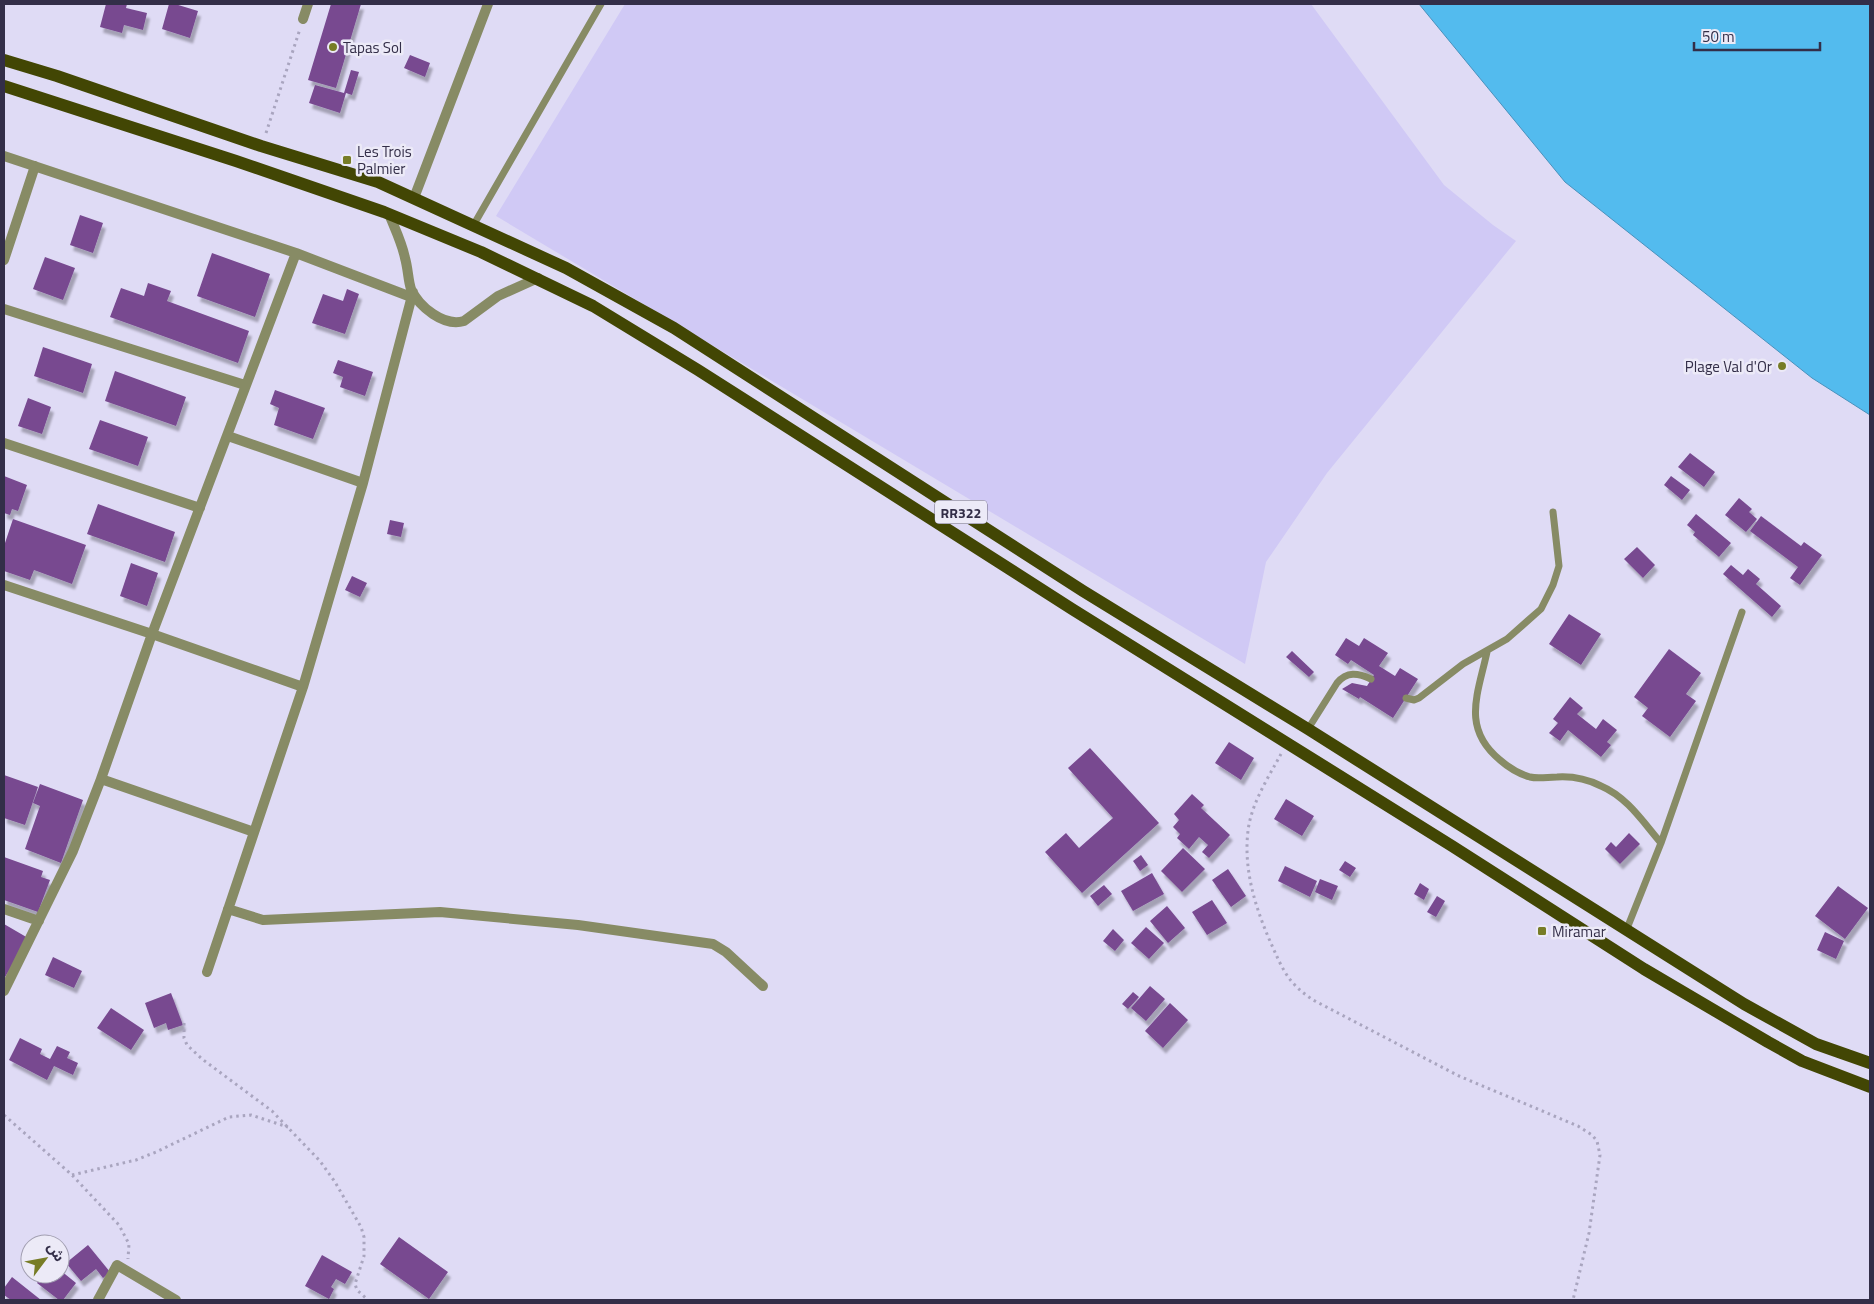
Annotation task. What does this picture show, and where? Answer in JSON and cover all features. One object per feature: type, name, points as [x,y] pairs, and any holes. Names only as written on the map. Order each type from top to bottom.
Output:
[{"type":"main road","name":"RR322","points":[[4,60],[57,76],[261,146],[378,182],[566,268],[674,328],[1083,591],[1308,729],[1626,931],[1780,1026],[1816,1044],[1870,1063]]},
{"type":"main road","name":"RR322","points":[[4,86],[236,161],[389,214],[482,252],[593,306],[1072,609],[1703,1004],[1802,1061],[1870,1087]]},
{"type":"street","points":[[303,19],[308,4]]},
{"type":"street","points":[[414,198],[488,4]]},
{"type":"street","points":[[4,156],[296,253],[412,294],[424,306],[446,322],[457,323],[464,321],[498,296],[538,278]]},
{"type":"street","points":[[4,260],[35,166]]},
{"type":"street","points":[[207,972],[303,687],[363,483],[412,294],[405,257],[389,214]]},
{"type":"street","points":[[4,991],[73,851],[101,779],[152,634],[296,253]]},
{"type":"street","points":[[4,309],[245,385]]},
{"type":"street","points":[[228,436],[363,483]]},
{"type":"street","points":[[4,443],[200,508]]},
{"type":"street","points":[[4,585],[303,687]]},
{"type":"street","points":[[101,779],[254,832]]},
{"type":"street","points":[[4,909],[39,921]]},
{"type":"street","points":[[228,910],[263,920],[440,912],[578,924],[713,944],[726,952],[763,986]]},
{"type":"street","points":[[98,1300],[117,1265],[176,1300]]},
{"type":"lane","points":[[474,226],[601,4]]},
{"type":"lane","points":[[1406,698],[1414,700],[1419,698],[1463,664],[1507,639],[1541,609],[1551,591],[1559,566],[1553,512]]},
{"type":"lane","points":[[1626,931],[1661,843],[1742,612]]},
{"type":"lane","points":[[1487,652],[1476,701],[1475,716],[1479,735],[1491,753],[1504,763],[1531,777],[1569,776],[1582,778],[1602,786],[1630,806],[1661,843]]},
{"type":"lane","points":[[1308,729],[1342,677],[1349,674],[1357,674],[1371,680]]},
{"type":"path","points":[[261,146],[303,19]]},
{"type":"path","points":[[1287,742],[1256,802],[1248,829],[1247,852],[1250,880],[1257,907],[1284,970],[1302,992],[1314,1000],[1459,1076],[1578,1126],[1592,1135],[1597,1142],[1600,1155],[1589,1233],[1573,1300]]},
{"type":"path","points":[[184,1023],[185,1042],[194,1052],[272,1111],[320,1161],[335,1182],[361,1226],[364,1237],[364,1256],[355,1284],[357,1290],[368,1300]]},
{"type":"path","points":[[4,1115],[72,1175],[119,1225],[129,1244],[129,1258],[117,1265]]},
{"type":"path","points":[[72,1175],[136,1160],[228,1117],[250,1116],[288,1128]]},
{"type":"shaded area","points":[[625,4],[1311,4],[1444,185],[1516,241],[1327,473],[1266,562],[1245,664],[496,216]]},
{"type":"water","name":"Plage Val d'Or","points":[[1419,4],[1870,4],[1870,415],[1812,378],[1565,182]]},
{"type":"building","points":[[106,4],[127,4],[126,8],[147,13],[143,30],[124,25],[122,33],[100,27]]},
{"type":"building","points":[[169,4],[198,11],[190,38],[162,29]]},
{"type":"building","name":"Tapas Sol","points":[[331,4],[361,4],[336,88],[308,80]]},
{"type":"building","points":[[410,55],[430,63],[425,77],[404,68]]},
{"type":"building","points":[[351,70],[359,72],[352,95],[346,93],[340,113],[309,103],[315,85],[344,93]]},
{"type":"building","points":[[80,215],[103,223],[93,253],[70,245]]},
{"type":"building","points":[[212,253],[270,274],[255,317],[197,296]]},
{"type":"building","points":[[45,257],[75,268],[63,300],[33,289]]},
{"type":"building","points":[[148,283],[171,291],[167,301],[249,331],[238,363],[110,317],[121,288],[144,296]]},
{"type":"building","points":[[347,289],[359,294],[345,334],[312,323],[323,294],[343,301]]},
{"type":"building","points":[[43,347],[92,364],[83,393],[34,376]]},
{"type":"building","points":[[338,360],[373,372],[365,396],[340,387],[343,377],[333,373]]},
{"type":"building","points":[[115,371],[186,397],[176,426],[105,401]]},
{"type":"building","points":[[275,390],[325,408],[313,439],[274,425],[279,408],[270,404]]},
{"type":"building","points":[[28,398],[51,407],[42,434],[18,426]]},
{"type":"building","points":[[100,420],[148,437],[138,466],[89,449]]},
{"type":"building","points":[[1690,453],[1715,472],[1704,487],[1678,467]]},
{"type":"building","points":[[4,476],[27,485],[18,511],[12,509],[10,515],[4,513]]},
{"type":"building","points":[[1671,476],[1690,490],[1682,500],[1664,485]]},
{"type":"building","points":[[1739,498],[1752,509],[1749,512],[1757,519],[1746,532],[1725,515]]},
{"type":"building","points":[[98,504],[175,532],[165,562],[87,534]]},
{"type":"building","points":[[1696,514],[1731,543],[1719,557],[1693,535],[1695,532],[1687,525]]},
{"type":"building","points":[[1761,516],[1801,546],[1804,542],[1822,555],[1800,585],[1790,578],[1798,567],[1750,531]]},
{"type":"building","points":[[13,519],[86,545],[72,584],[34,570],[30,580],[4,571],[4,546]]},
{"type":"building","points":[[390,520],[404,523],[401,537],[387,534]]},
{"type":"building","points":[[1637,547],[1655,565],[1643,578],[1624,559]]},
{"type":"building","points":[[131,563],[158,573],[147,606],[120,596]]},
{"type":"building","points":[[1731,565],[1743,575],[1748,569],[1760,579],[1756,584],[1781,606],[1772,617],[1723,574]]},
{"type":"building","points":[[352,576],[367,583],[360,597],[345,590]]},
{"type":"building","points":[[1569,614],[1601,634],[1581,665],[1549,644]]},
{"type":"building","points":[[1346,638],[1359,646],[1364,638],[1388,653],[1379,666],[1395,676],[1400,668],[1418,679],[1393,718],[1360,697],[1359,699],[1342,689],[1352,683],[1367,686],[1374,675],[1351,660],[1348,664],[1335,655]]},
{"type":"building","points":[[1669,649],[1701,673],[1686,694],[1696,701],[1670,737],[1642,716],[1648,708],[1634,697]]},
{"type":"building","points":[[1292,651],[1314,672],[1309,677],[1286,657]]},
{"type":"building","points":[[1570,697],[1583,708],[1577,714],[1596,729],[1603,719],[1617,730],[1607,742],[1611,745],[1601,757],[1568,730],[1560,741],[1549,733],[1558,723],[1553,719]]},
{"type":"building","points":[[1229,742],[1254,758],[1241,780],[1215,763]]},
{"type":"building","points":[[1090,748],[1159,823],[1082,893],[1045,852],[1066,833],[1079,848],[1113,818],[1068,768]]},
{"type":"building","points":[[4,775],[38,787],[25,825],[4,818]]},
{"type":"building","points":[[40,784],[83,800],[61,863],[25,849],[40,806],[33,803]]},
{"type":"building","points":[[1192,794],[1204,805],[1201,808],[1230,835],[1209,858],[1202,852],[1208,845],[1199,837],[1189,849],[1177,838],[1180,834],[1173,827],[1179,820],[1174,814]]},
{"type":"building","points":[[1286,799],[1314,816],[1302,836],[1274,819]]},
{"type":"building","points":[[1629,833],[1640,844],[1620,864],[1605,849],[1611,842],[1616,847]]},
{"type":"building","points":[[1183,848],[1205,869],[1182,892],[1161,871]]},
{"type":"building","points":[[1141,855],[1148,865],[1140,871],[1133,861]]},
{"type":"building","points":[[4,857],[43,871],[41,877],[50,880],[38,912],[4,900]]},
{"type":"building","points":[[1345,861],[1356,868],[1350,877],[1339,870]]},
{"type":"building","points":[[1285,866],[1317,881],[1310,897],[1278,881]]},
{"type":"building","points":[[1228,869],[1246,896],[1231,907],[1212,880]]},
{"type":"building","points":[[1152,873],[1164,894],[1133,911],[1121,891]]},
{"type":"building","points":[[1320,879],[1338,886],[1332,900],[1315,892]]},
{"type":"building","points":[[1420,883],[1429,889],[1424,900],[1414,894]]},
{"type":"building","points":[[1104,885],[1112,894],[1098,906],[1090,896]]},
{"type":"building","points":[[1838,886],[1868,908],[1845,939],[1815,916]]},
{"type":"building","points":[[1437,896],[1445,901],[1436,917],[1427,912]]},
{"type":"building","points":[[1212,900],[1227,923],[1207,935],[1192,912]]},
{"type":"building","points":[[1167,906],[1185,928],[1168,943],[1150,921]]},
{"type":"building","points":[[4,924],[28,938],[4,979]]},
{"type":"building","points":[[1146,927],[1164,943],[1149,959],[1131,943]]},
{"type":"building","points":[[1113,929],[1124,940],[1115,951],[1103,941]]},
{"type":"building","points":[[1825,932],[1844,941],[1836,959],[1817,950]]},
{"type":"building","points":[[53,957],[82,971],[74,988],[45,975]]},
{"type":"building","points":[[1150,986],[1165,999],[1146,1021],[1131,1008]]},
{"type":"building","points":[[1133,992],[1139,997],[1128,1009],[1122,1004]]},
{"type":"building","points":[[171,993],[183,1025],[168,1030],[166,1023],[154,1028],[145,1003]]},
{"type":"building","points":[[1170,1003],[1188,1020],[1163,1048],[1145,1031]]},
{"type":"building","points":[[111,1008],[144,1030],[131,1050],[97,1028]]},
{"type":"building","points":[[20,1038],[42,1049],[40,1054],[50,1059],[57,1046],[70,1052],[67,1058],[78,1063],[73,1075],[54,1066],[47,1080],[9,1060]]},
{"type":"building","points":[[399,1237],[448,1272],[429,1299],[380,1264]]},
{"type":"building","points":[[88,1245],[110,1272],[103,1278],[96,1269],[81,1281],[70,1268],[70,1260]]},
{"type":"building","points":[[322,1255],[352,1272],[345,1284],[336,1279],[331,1287],[334,1289],[329,1299],[305,1286]]},
{"type":"building","points":[[12,1277],[41,1300],[11,1300],[4,1295],[4,1288]]},
{"type":"building","points":[[70,1278],[76,1283],[63,1300],[59,1300],[38,1284],[70,1284]]},
{"type":"place","name":"Tapas Sol","points":[[333,47]]},
{"type":"place","name":"Les Trois Palmier","points":[[347,160]]},
{"type":"place","name":"Plage Val d'Or","points":[[1782,366]]},
{"type":"place","name":"Miramar","points":[[1542,931]]}]
